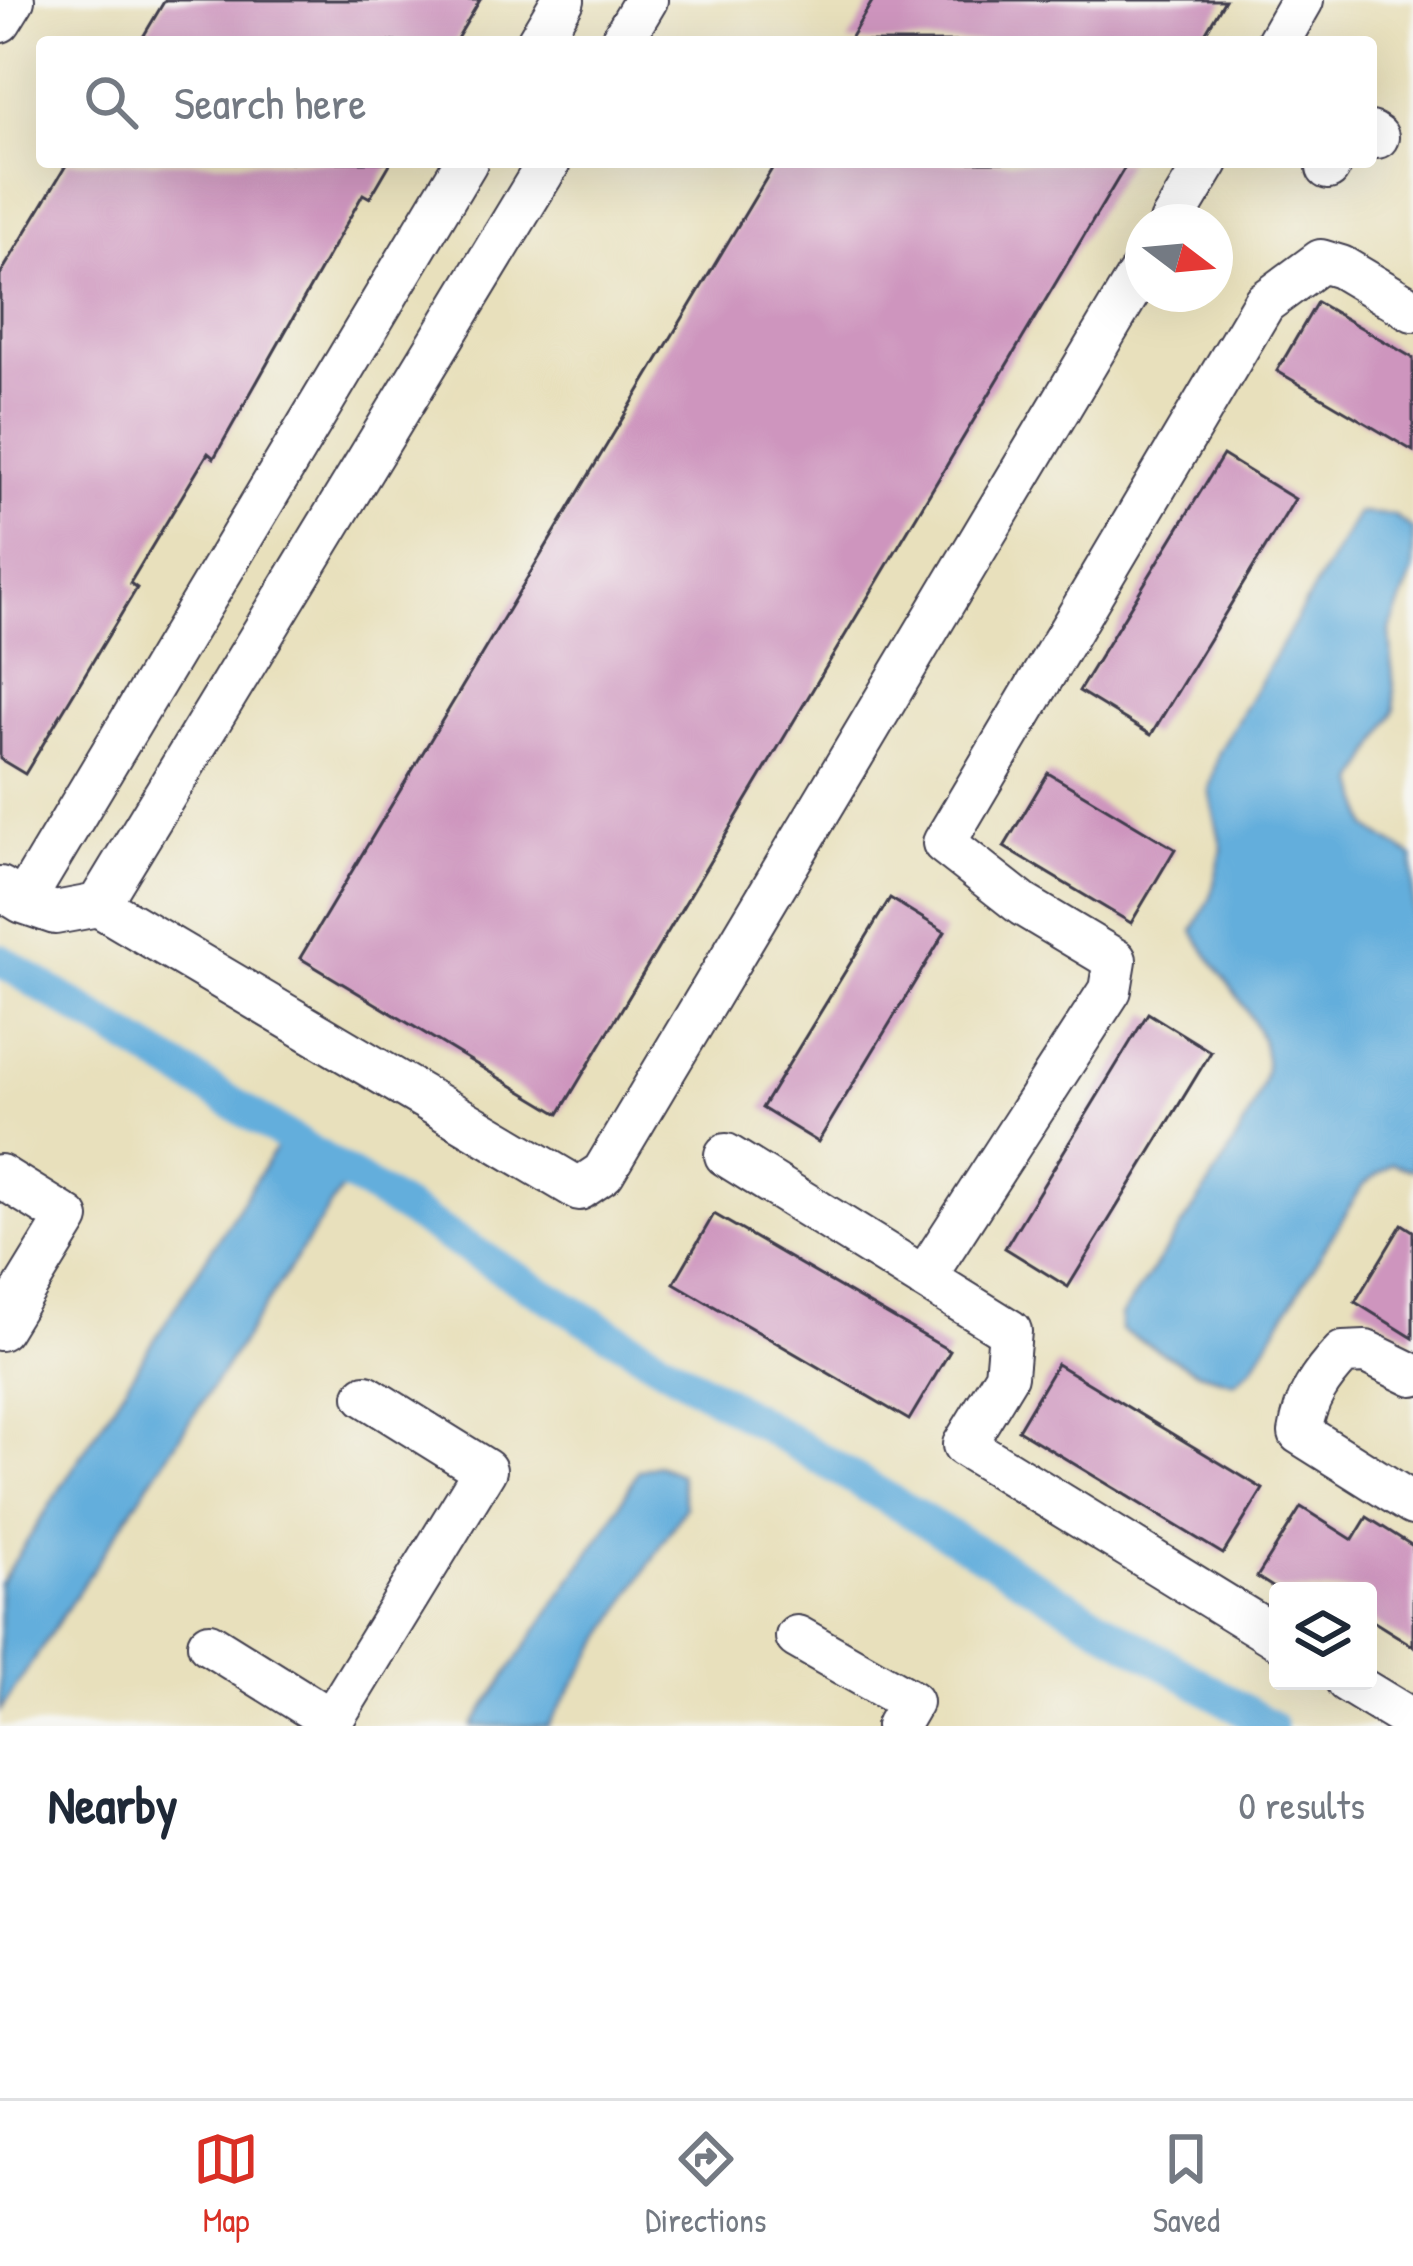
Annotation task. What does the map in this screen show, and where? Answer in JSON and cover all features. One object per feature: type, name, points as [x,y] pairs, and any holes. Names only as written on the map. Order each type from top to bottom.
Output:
[{"type":"street","points":[[0,21],[13,0]]},
{"type":"street","points":[[542,36],[563,0]]},
{"type":"street","points":[[625,36],[646,0]]},
{"type":"street","points":[[1281,36],[1302,0]]},
{"type":"street","points":[[462,168],[11,895],[55,913],[98,905],[566,1186],[589,1186],[603,1173],[1125,298]]},
{"type":"street","points":[[98,905],[545,168]]},
{"type":"street","points":[[1182,204],[1203,168]]},
{"type":"street","points":[[924,1278],[1110,990],[1114,960],[1023,905],[944,843],[1264,303],[1321,261],[1341,267],[1413,310]]},
{"type":"street","points":[[392,286],[454,321]]},
{"type":"street","points":[[726,1154],[1010,1331],[1006,1376],[964,1445],[1269,1632]]},
{"type":"street","points":[[0,1176],[68,1218],[0,1329]]},
{"type":"street","points":[[1413,1375],[1366,1352],[1343,1353],[1320,1377],[1303,1412],[1300,1433],[1413,1504]]},
{"type":"street","points":[[209,1644],[330,1723],[485,1470],[366,1396]]},
{"type":"street","points":[[797,1637],[911,1702],[897,1726]]},
{"type":"street","points":[[1362,1690],[1413,1721]]},
{"type":"water","points":[[1358,513],[1393,515],[1413,529],[1413,571],[1390,630],[1395,710],[1357,782],[1368,827],[1413,857],[1413,1170],[1392,1164],[1363,1185],[1253,1366],[1235,1382],[1198,1372],[1121,1330],[1121,1316],[1231,1149],[1263,1082],[1266,1059],[1255,1026],[1193,931],[1211,897],[1222,849],[1209,790],[1219,752]]},
{"type":"water","points":[[284,1135],[350,1176],[0,1711],[0,1584]]},
{"type":"water","points":[[657,1465],[680,1474],[685,1507],[548,1726],[472,1726],[612,1519],[638,1471]]},
{"type":"building","points":[[165,0],[480,0],[459,36],[144,36]]},
{"type":"building","points":[[873,0],[1225,0],[1204,36],[852,36]]},
{"type":"building","points":[[64,168],[388,168],[370,198],[363,194],[214,458],[208,453],[130,583],[137,588],[25,774],[0,759],[0,275]]},
{"type":"building","points":[[772,168],[1124,168],[559,1114],[300,958]]},
{"type":"building","points":[[1317,302],[1413,358],[1413,451],[1277,371]]},
{"type":"building","points":[[1223,455],[1295,499],[1151,735],[1079,691]]},
{"type":"building","points":[[1048,773],[1175,849],[1131,923],[1004,847]]},
{"type":"building","points":[[890,898],[945,932],[818,1142],[762,1108]]},
{"type":"building","points":[[1148,1013],[1211,1052],[1068,1287],[1005,1248]]},
{"type":"building","points":[[714,1214],[950,1351],[909,1420],[674,1283]]},
{"type":"building","points":[[1402,1224],[1413,1231],[1413,1338],[1355,1302]]},
{"type":"building","points":[[1057,1364],[1263,1489],[1223,1554],[1018,1430]]},
{"type":"building","points":[[1301,1507],[1353,1540],[1367,1517],[1413,1546],[1413,1646],[1377,1624],[1377,1582],[1269,1585],[1257,1577]]},
{"type":"waterway","points":[[0,960],[515,1277],[1270,1726]]}]
